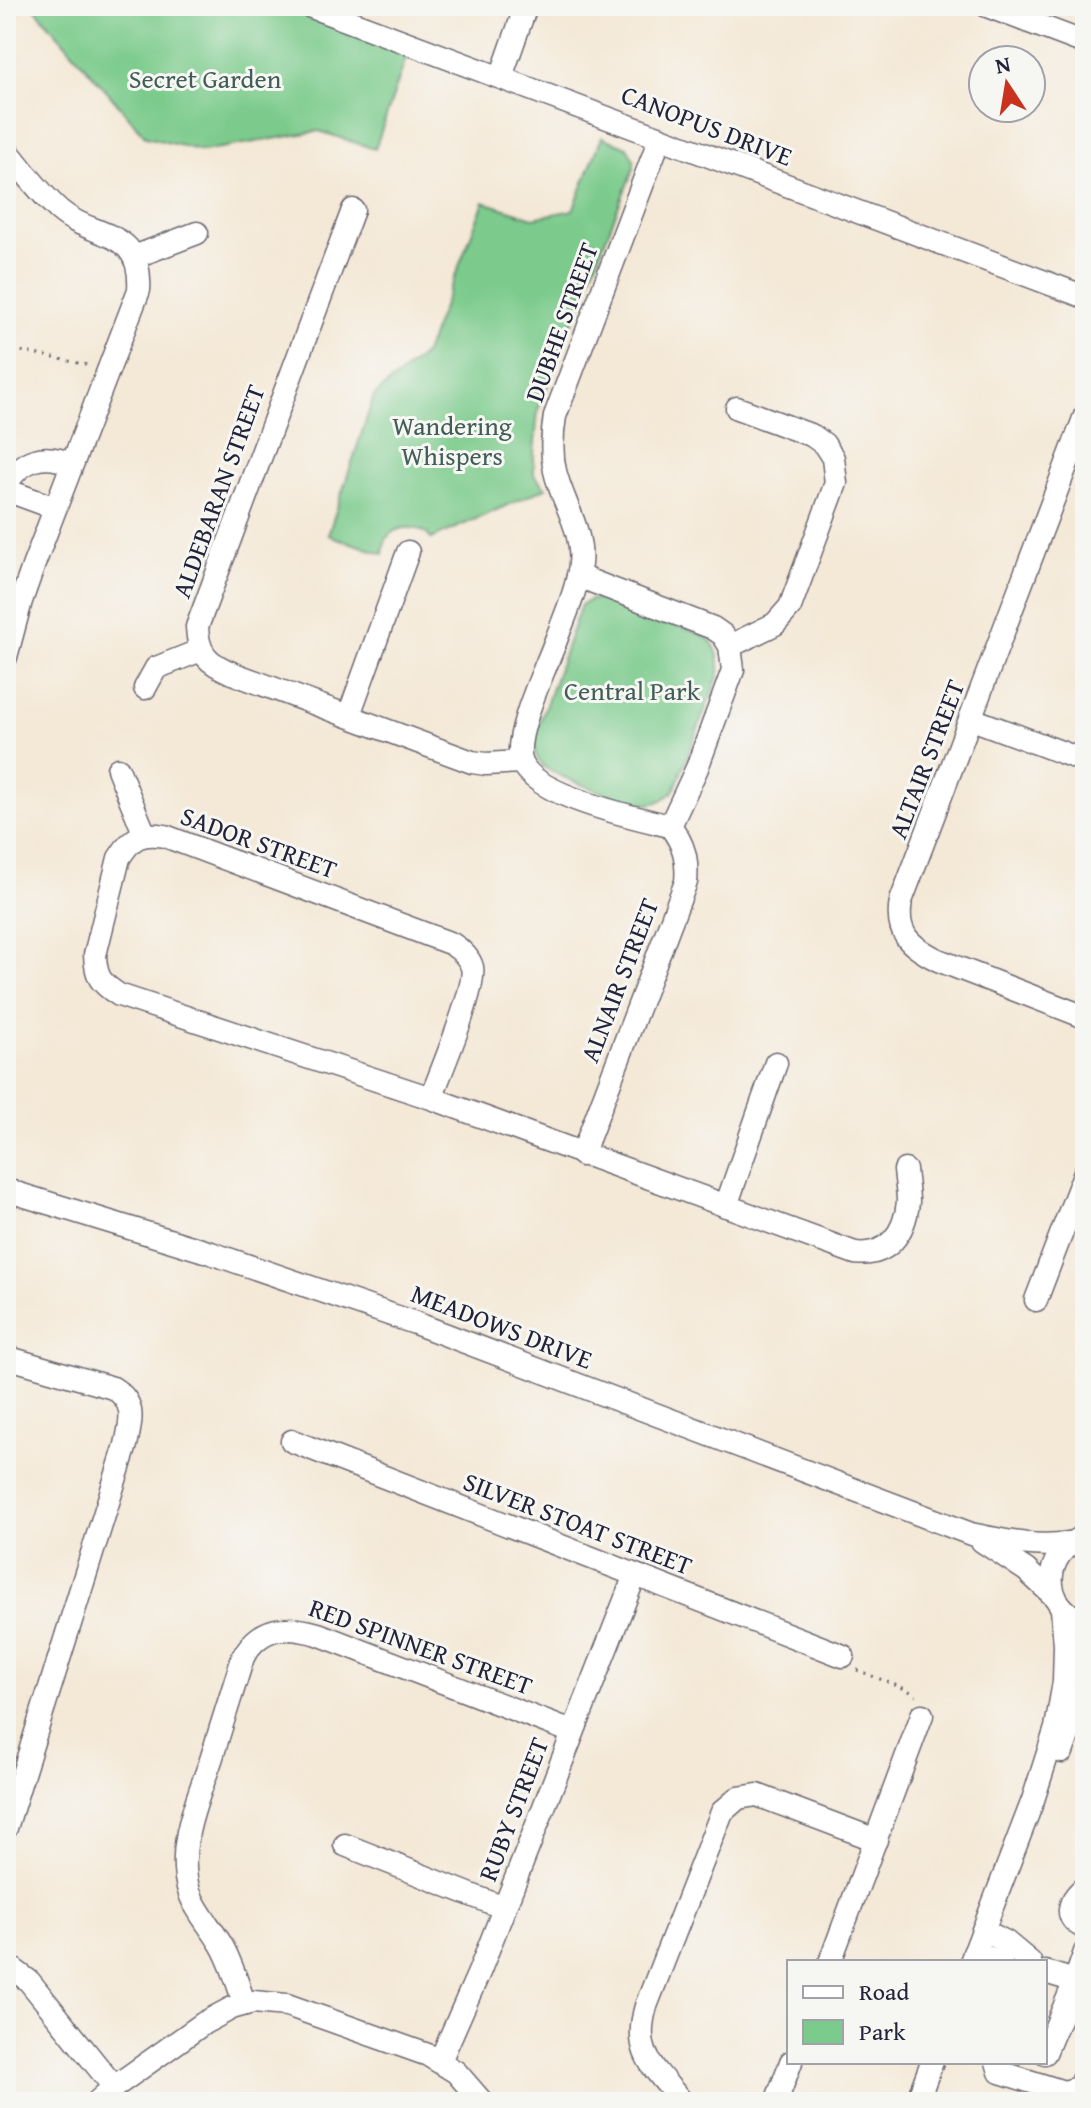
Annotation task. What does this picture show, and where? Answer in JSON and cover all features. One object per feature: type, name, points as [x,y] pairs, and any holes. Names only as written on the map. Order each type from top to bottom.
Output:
[{"type":"street","name":"CANOPUS DRIVE","points":[[309,6],[1085,297]]},
{"type":"street","points":[[501,77],[526,6]]},
{"type":"street","points":[[987,6],[1017,11],[1085,43]]},
{"type":"street","name":"DUBHE STREET","points":[[521,762],[526,722],[564,620],[578,576],[580,556],[579,539],[555,472],[552,450],[555,416],[660,138]]},
{"type":"street","points":[[6,149],[59,209],[77,222],[119,239],[134,257],[140,278],[139,290],[21,601],[6,657]]},
{"type":"street","name":"ALDEBARAN STREET","points":[[201,650],[197,627],[353,210]]},
{"type":"street","points":[[134,257],[197,233]]},
{"type":"street","points":[[730,646],[775,624],[790,607],[836,483],[833,458],[824,444],[813,436],[737,408]]},
{"type":"street","name":"ALTAIR STREET","points":[[1085,416],[901,901],[899,924],[903,935],[924,953],[1085,1017]]},
{"type":"street","points":[[55,508],[6,487],[18,469],[28,461],[42,457],[71,464]]},
{"type":"street","points":[[349,715],[408,552]]},
{"type":"street","points":[[145,688],[156,668],[201,650],[217,667],[472,762],[521,762],[532,776],[560,793],[606,810],[670,826],[697,768],[733,670],[730,646],[723,635],[713,628],[578,576]]},
{"type":"street","points":[[972,719],[1085,761]]},
{"type":"street","points":[[118,769],[145,835]]},
{"type":"street","name":"ALNAIR STREET","points":[[582,1155],[686,882],[686,854],[670,826]]},
{"type":"street","name":"SADOR STREET","points":[[431,1098],[470,990],[472,967],[461,950],[165,836],[145,835],[127,845],[119,858],[95,955],[96,969],[104,986],[119,995],[431,1098],[847,1250],[868,1254],[887,1247],[895,1239],[908,1200],[905,1170]]},
{"type":"street","points":[[726,1206],[776,1063]]},
{"type":"street","points":[[1036,1300],[1085,1172]]},
{"type":"street","name":"MEADOWS DRIVE","points":[[6,1190],[211,1253],[415,1323],[971,1534],[1023,1545],[1046,1546],[1080,1537]]},
{"type":"street","points":[[6,1357],[113,1388],[129,1403],[131,1422],[6,1828]]},
{"type":"street","name":"SILVER STOAT STREET","points":[[292,1441],[843,1656]]},
{"type":"street","name":"MEADOWS DRIVE","points":[[971,1534],[1026,1570],[1074,1618],[1085,1622]]},
{"type":"street","points":[[983,1959],[988,1933],[1056,1728],[1064,1682],[1065,1645],[1058,1602],[1051,1582],[1053,1567],[1059,1554],[1080,1537]]},
{"type":"street","name":"RUBY STREET","points":[[440,2061],[462,2014],[635,1575]]},
{"type":"street","name":"RED SPINNER STREET","points":[[244,2003],[223,1947],[190,1894],[185,1871],[185,1848],[243,1657],[259,1637],[286,1628],[318,1634],[572,1732]]},
{"type":"street","points":[[988,1933],[1085,1689]]},
{"type":"street","points":[[831,1960],[922,1715]]},
{"type":"street","points":[[682,2102],[644,2052],[640,2030],[646,2006],[722,1812],[738,1798],[757,1795],[876,1840]]},
{"type":"street","points":[[345,1845],[504,1908]]},
{"type":"street","points":[[1085,1887],[1078,1893],[1069,1913],[1075,1924],[1085,1928]]},
{"type":"street","points":[[988,1933],[1006,1942],[1028,1960]]},
{"type":"street","points":[[1051,2024],[1075,1981],[1085,1952]]},
{"type":"street","points":[[6,1964],[29,1981],[114,2087]]},
{"type":"street","points":[[1047,1973],[1075,1981]]},
{"type":"street","points":[[97,2102],[218,2014],[244,2003],[267,2002],[287,2005],[428,2055],[456,2072],[482,2102]]},
{"type":"street","points":[[776,2102],[790,2064]]},
{"type":"street","points":[[917,2102],[931,2064]]},
{"type":"street","points":[[930,2102],[944,2064]]},
{"type":"street","points":[[998,2064],[1000,2072],[1029,2093],[1072,2091],[1078,2088],[1085,2074]]},
{"type":"street","points":[[1029,2093],[1040,2064]]},
{"type":"path","points":[[6,348],[107,369]]},
{"type":"path","points":[[843,1656],[854,1668],[908,1690],[920,1699],[922,1715]]},
{"type":"green space","name":"Secret Garden","points":[[33,6],[283,6],[408,52],[375,149],[319,131],[203,151],[146,137]]},
{"type":"green space","name":"Wandering Whispers","points":[[602,137],[627,147],[634,167],[538,410],[534,475],[546,488],[431,539],[417,529],[394,531],[387,537],[383,554],[328,535],[374,396],[425,353],[484,202],[533,218],[573,210]]},
{"type":"green space","name":"Central Park","points":[[608,597],[707,637],[719,659],[719,674],[674,791],[654,803],[625,799],[561,776],[542,765],[535,751],[535,736],[581,605]]}]
